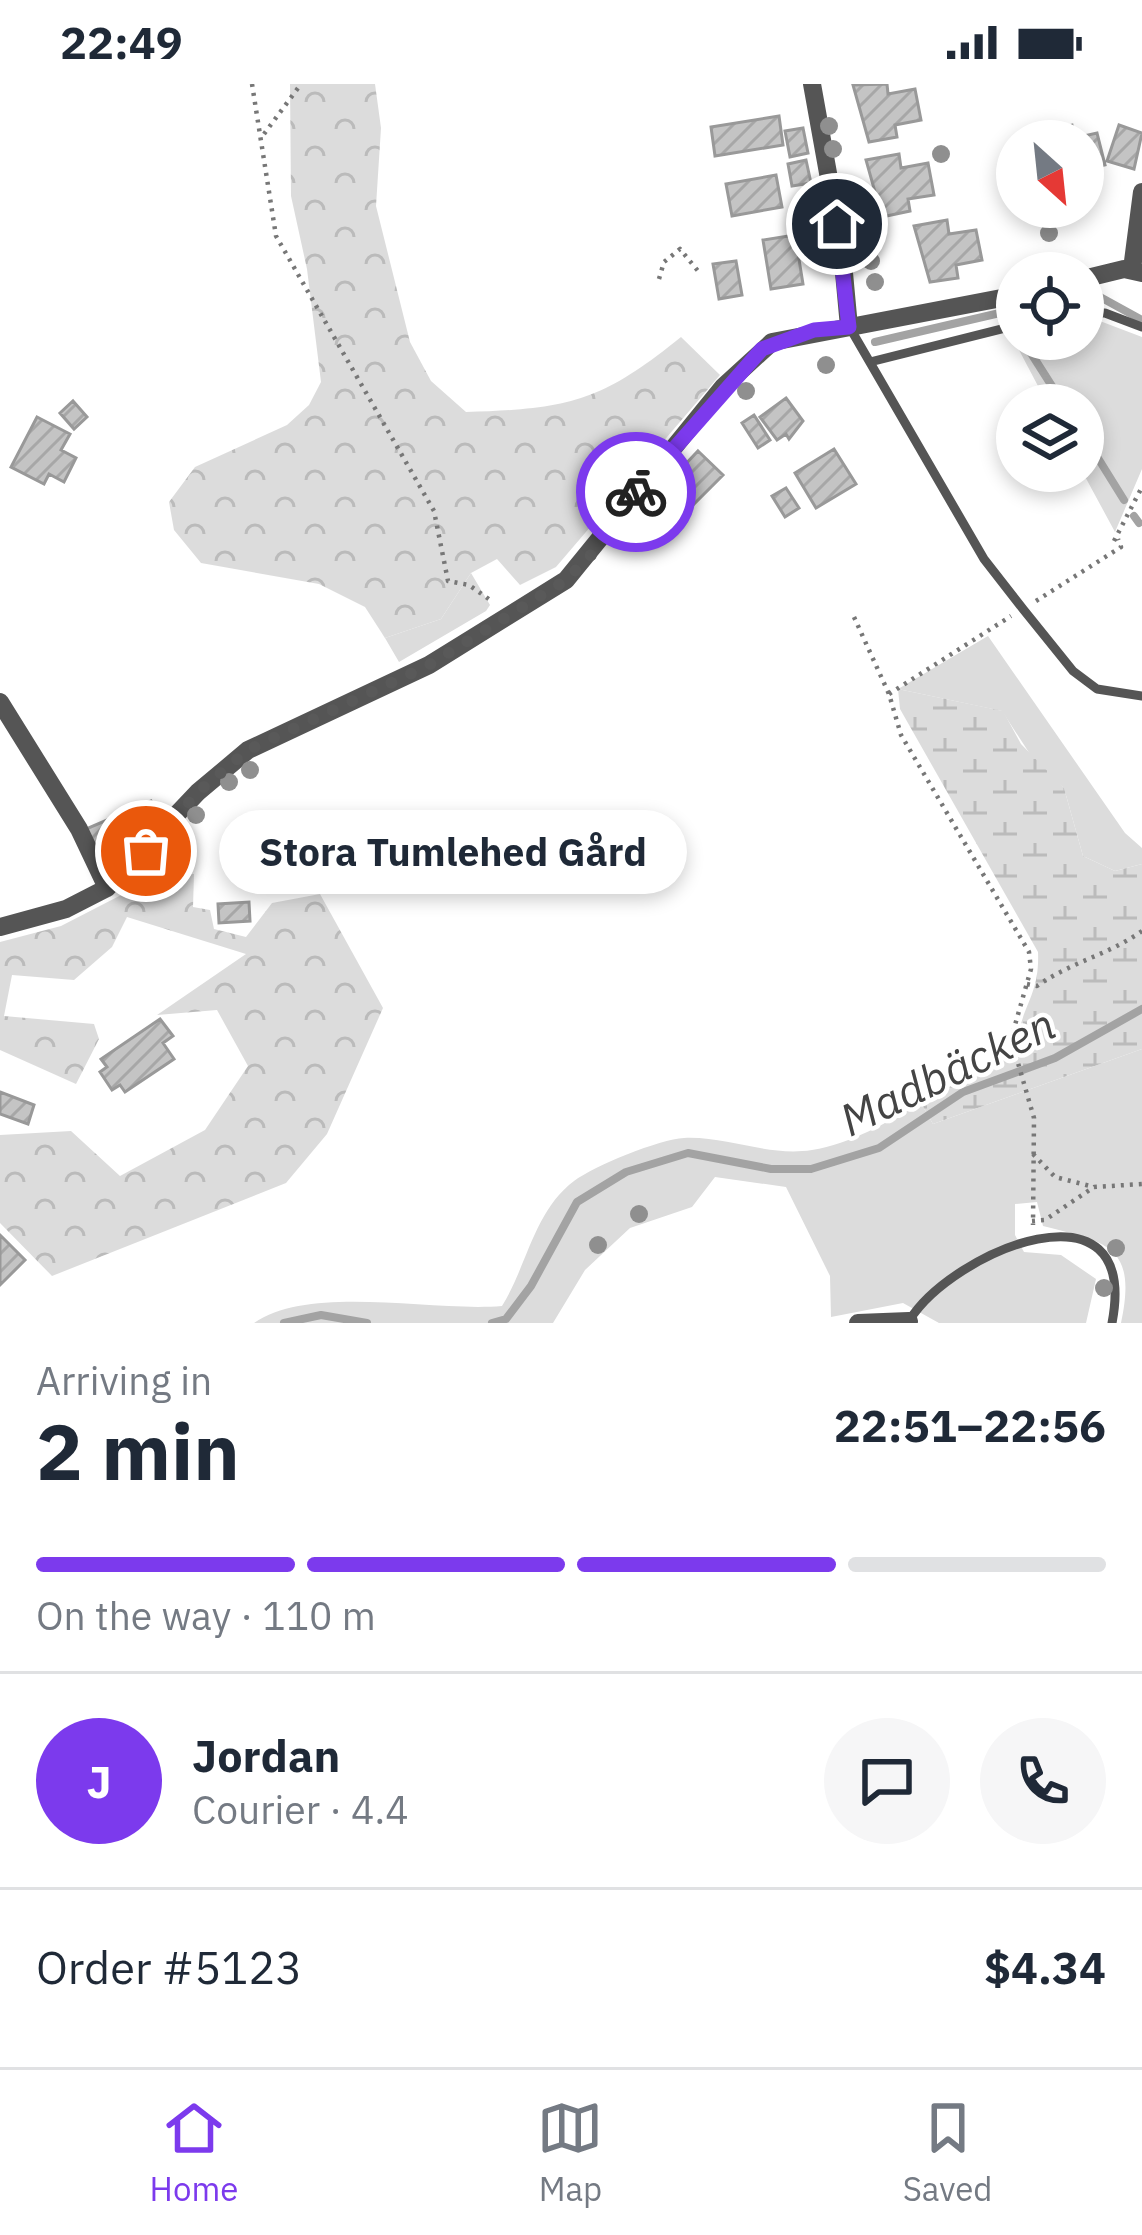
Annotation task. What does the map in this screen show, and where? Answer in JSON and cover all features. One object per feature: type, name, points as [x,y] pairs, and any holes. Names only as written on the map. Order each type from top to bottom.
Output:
[{"type":"street","points":[[812,84],[842,250],[849,327]]},
{"type":"street","points":[[1104,276],[1137,271],[1142,192]]},
{"type":"street","points":[[0,927],[66,909],[107,888],[227,764],[268,739],[429,665],[584,563],[640,486],[762,349],[814,330],[996,300]]},
{"type":"street","points":[[0,702],[79,829],[107,888]]},
{"type":"street","points":[[858,1323],[909,1321]]},
{"type":"lane","points":[[1104,314],[1142,327]]},
{"type":"lane","points":[[849,327],[852,340],[870,362],[984,559],[1073,671],[1097,688],[1142,696]]},
{"type":"lane","points":[[870,362],[996,330]]},
{"type":"lane","points":[[909,1321],[933,1291],[1035,1236],[1066,1236],[1101,1250],[1116,1281],[1112,1323]]},
{"type":"path","points":[[252,84],[264,134],[277,236],[434,511],[448,581],[469,585],[504,617]]},
{"type":"path","points":[[264,134],[301,84]]},
{"type":"path","points":[[659,279],[664,262],[680,249],[698,271]]},
{"type":"path","points":[[1114,542],[1142,487]]},
{"type":"path","points":[[854,617],[902,735],[1029,952],[1028,984],[1011,1039],[1034,1118],[1035,1236]]},
{"type":"path","points":[[1028,984],[1037,986],[1082,957],[1119,947],[1142,931]]},
{"type":"path","points":[[1033,1154],[1055,1177],[1094,1187],[1142,1184]]},
{"type":"path","points":[[1032,1221],[1045,1220],[1094,1187]]},
{"type":"green space","points":[[290,84],[375,84],[381,128],[376,206],[410,342],[431,381],[466,412],[531,408],[582,398],[628,376],[681,337],[720,375],[556,567],[520,585],[497,559],[471,573],[441,619],[385,638],[365,607],[319,584],[201,563],[174,530],[169,502],[195,467],[287,425],[309,405],[321,382],[307,269],[291,196]]},
{"type":"green space","points":[[1104,323],[1142,337],[1142,469],[1115,532],[1093,492],[1104,492],[1104,384],[1037,384],[1024,360],[1104,360]]},
{"type":"green space","points":[[471,573],[490,605],[486,611],[399,662],[385,638],[441,619]]},
{"type":"green space","points":[[988,636],[1125,833],[1142,848],[1142,864],[1115,871],[1083,856],[1064,788],[1037,765],[1002,711],[898,689]]},
{"type":"green space","points":[[898,689],[1003,711],[1021,744],[1064,788],[1083,856],[1115,871],[1142,864],[1142,1049],[933,1124],[921,1103],[1017,1048],[1036,981],[1038,952],[900,709]]},
{"type":"green space","points":[[162,874],[194,874],[193,907],[210,910],[214,929],[246,937],[272,903],[320,894],[383,1008],[327,1134],[286,1183],[52,1276],[0,1223],[0,1135],[71,1131],[120,1176],[205,1130],[248,1066],[217,1010],[157,1015],[246,954],[127,917],[112,947],[74,980],[12,975],[4,1016],[94,1024],[99,1039],[76,1084],[0,1050],[0,942],[61,926]]},
{"type":"green space","points":[[1142,1049],[1142,1323],[1121,1323],[1125,1277],[1112,1251],[1084,1237],[1043,1226],[1037,1202],[1015,1204],[1015,1235],[1024,1252],[1061,1255],[1096,1279],[1086,1323],[939,1323],[903,1303],[831,1317],[830,1276],[786,1187],[715,1177],[692,1207],[630,1228],[585,1270],[553,1323],[254,1323],[278,1311],[339,1302],[502,1306],[540,1223],[560,1193],[583,1175],[628,1154],[684,1138],[779,1151],[826,1147],[921,1103],[933,1124]]},
{"type":"building","points":[[887,84],[888,94],[915,89],[921,120],[895,125],[897,137],[869,142],[853,85]]},
{"type":"building","points":[[779,116],[783,145],[715,156],[711,127]]},
{"type":"building","points":[[1119,125],[1142,133],[1134,169],[1107,161]]},
{"type":"building","points":[[803,128],[808,153],[790,157],[785,131]]},
{"type":"building","points":[[899,154],[901,168],[928,163],[934,195],[908,199],[910,211],[882,217],[866,160]]},
{"type":"building","points":[[806,160],[811,183],[792,186],[788,164]]},
{"type":"building","points":[[776,175],[782,207],[732,216],[726,184]]},
{"type":"building","points":[[947,220],[949,234],[976,230],[982,260],[956,265],[958,278],[930,282],[914,226]]},
{"type":"building","points":[[795,235],[803,284],[771,289],[763,240]]},
{"type":"building","points":[[736,261],[742,295],[719,299],[713,264]]},
{"type":"building","points":[[786,398],[803,421],[789,439],[786,434],[777,440],[760,417]]},
{"type":"building","points":[[73,401],[87,417],[74,429],[60,413]]},
{"type":"building","points":[[754,415],[770,440],[758,448],[742,423]]},
{"type":"building","points":[[37,417],[70,434],[61,450],[76,458],[64,482],[49,474],[44,484],[11,467]]},
{"type":"building","points":[[834,449],[856,484],[816,508],[795,473]]},
{"type":"building","points":[[698,451],[723,475],[687,511],[663,488]]},
{"type":"building","points":[[786,488],[799,508],[785,517],[772,496]]},
{"type":"building","points":[[660,508],[673,534],[649,546],[636,520]]},
{"type":"building","points":[[151,801],[162,826],[109,848],[114,858],[100,863],[86,829]]},
{"type":"building","points":[[249,902],[250,921],[219,923],[218,904]]},
{"type":"building","points":[[160,1019],[173,1036],[163,1043],[174,1059],[125,1092],[120,1085],[112,1090],[100,1072],[107,1067],[101,1059]]},
{"type":"building","points":[[0,1092],[34,1105],[28,1124],[0,1114]]},
{"type":"building","points":[[0,1235],[25,1260],[0,1285]]},
{"type":"waterway","points":[[1104,299],[1142,320]]},
{"type":"waterway","points":[[875,342],[996,314]]},
{"type":"waterway","points":[[1035,360],[1051,384]]},
{"type":"waterway","points":[[1104,468],[1124,500]]},
{"type":"waterway","points":[[1134,516],[1139,523]]},
{"type":"waterway","name":"Madbäcken","points":[[492,1323],[506,1319],[531,1286],[577,1202],[626,1172],[688,1153],[771,1169],[811,1169],[879,1148],[963,1092],[1055,1058],[1142,1009]]},
{"type":"waterway","name":"Madbäcken","points":[[284,1323],[321,1315],[367,1323]]},
{"type":"way so far","points":[[146,851],[198,792],[248,750],[429,665],[566,580],[595,551],[636,492]]},
{"type":"place","name":"Stora Tumlehed Gård","points":[[146,851]]},
{"type":"route","points":[[636,492],[723,387],[762,349],[814,330],[849,327],[837,224]]}]
